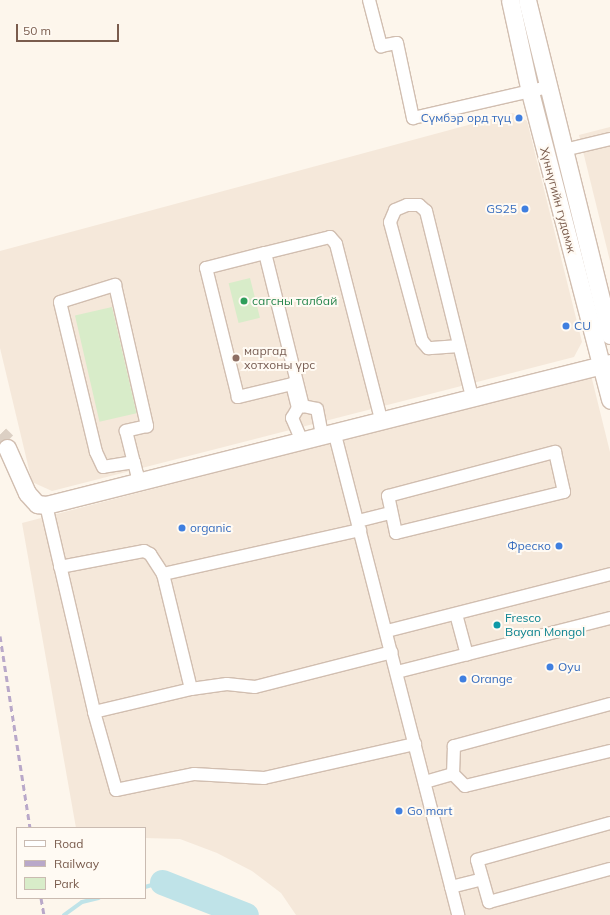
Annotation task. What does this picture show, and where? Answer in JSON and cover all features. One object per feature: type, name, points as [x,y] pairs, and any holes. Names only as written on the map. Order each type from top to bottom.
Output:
[{"type":"main road","name":"Хүннүгийн гудамж","points":[[510,0],[530,92],[606,364],[610,400]]},
{"type":"main road","name":"Хүннүгийн гудамж","points":[[527,0],[610,335]]},
{"type":"main road","points":[[7,448],[27,493],[37,504],[46,505],[328,432],[606,364]]},
{"type":"street","points":[[369,0],[381,46],[397,43],[413,118],[548,87]]},
{"type":"street","points":[[564,150],[610,139]]},
{"type":"street","points":[[459,346],[428,348],[422,342],[390,222],[395,210],[407,205],[419,205],[426,211],[472,397]]},
{"type":"street","points":[[301,439],[292,418],[298,408],[292,384],[238,397],[206,268],[265,252],[330,237],[336,244],[381,419]]},
{"type":"street","points":[[265,252],[303,406],[317,409],[328,432],[359,525],[398,672],[458,915]]},
{"type":"street","points":[[134,462],[103,467],[96,452],[60,302],[115,285],[147,426],[126,431],[134,462],[138,482]]},
{"type":"street","points":[[555,452],[564,492],[396,533],[391,513],[388,496],[555,452]]},
{"type":"street","points":[[46,505],[94,712],[116,790],[194,774],[264,778],[416,744]]},
{"type":"street","points":[[163,574],[359,525],[391,513]]},
{"type":"street","points":[[60,567],[144,551],[150,554],[163,574],[191,689]]},
{"type":"street","points":[[387,631],[610,574]]},
{"type":"street","points":[[456,614],[468,655]]},
{"type":"street","points":[[398,672],[610,618]]},
{"type":"street","points":[[94,712],[191,689],[227,684],[255,687],[392,652]]},
{"type":"street","points":[[610,704],[454,746],[453,774],[465,786],[610,751]]},
{"type":"street","points":[[425,782],[453,774]]},
{"type":"street","points":[[610,823],[477,860],[489,902],[610,869]]},
{"type":"street","points":[[451,887],[482,879]]},
{"type":"shaded area","points":[[513,113],[527,121],[582,342],[574,357],[52,491],[32,482],[0,348],[0,251]]},
{"type":"shaded area","points":[[610,127],[610,261],[579,135]]},
{"type":"shaded area","points":[[591,375],[610,452],[610,915],[296,915],[281,893],[252,871],[217,853],[180,839],[146,838],[146,827],[76,827],[22,523]]},
{"type":"green space","name":"сагсны талбай","points":[[250,278],[260,318],[239,323],[229,283]]},
{"type":"green space","points":[[112,307],[137,413],[99,422],[75,316]]},
{"type":"waterway","points":[[146,887],[162,882]]},
{"type":"waterway","points":[[162,882],[246,915]]},
{"type":"waterway","points":[[64,915],[82,902],[95,899]]},
{"type":"tunnel","points":[[0,434],[7,441],[7,448]]},
{"type":"railway","points":[[0,636],[30,827]]},
{"type":"railway","points":[[41,899],[44,915]]},
{"type":"place","name":"Сүмбэр орд түц","points":[[519,118]]},
{"type":"place","name":"GS25","points":[[525,209]]},
{"type":"place","name":"сагсны талбай","points":[[244,301]]},
{"type":"place","name":"CU","points":[[566,326]]},
{"type":"place","name":"маргад хотхоны үрс","points":[[236,358]]},
{"type":"place","name":"organic","points":[[182,528]]},
{"type":"place","name":"Фреско","points":[[559,546]]},
{"type":"place","name":"Fresco Bayan Mongol","points":[[497,625]]},
{"type":"place","name":"Oyu","points":[[550,667]]},
{"type":"place","name":"Orange","points":[[463,679]]},
{"type":"place","name":"Go mart","points":[[399,811]]}]
